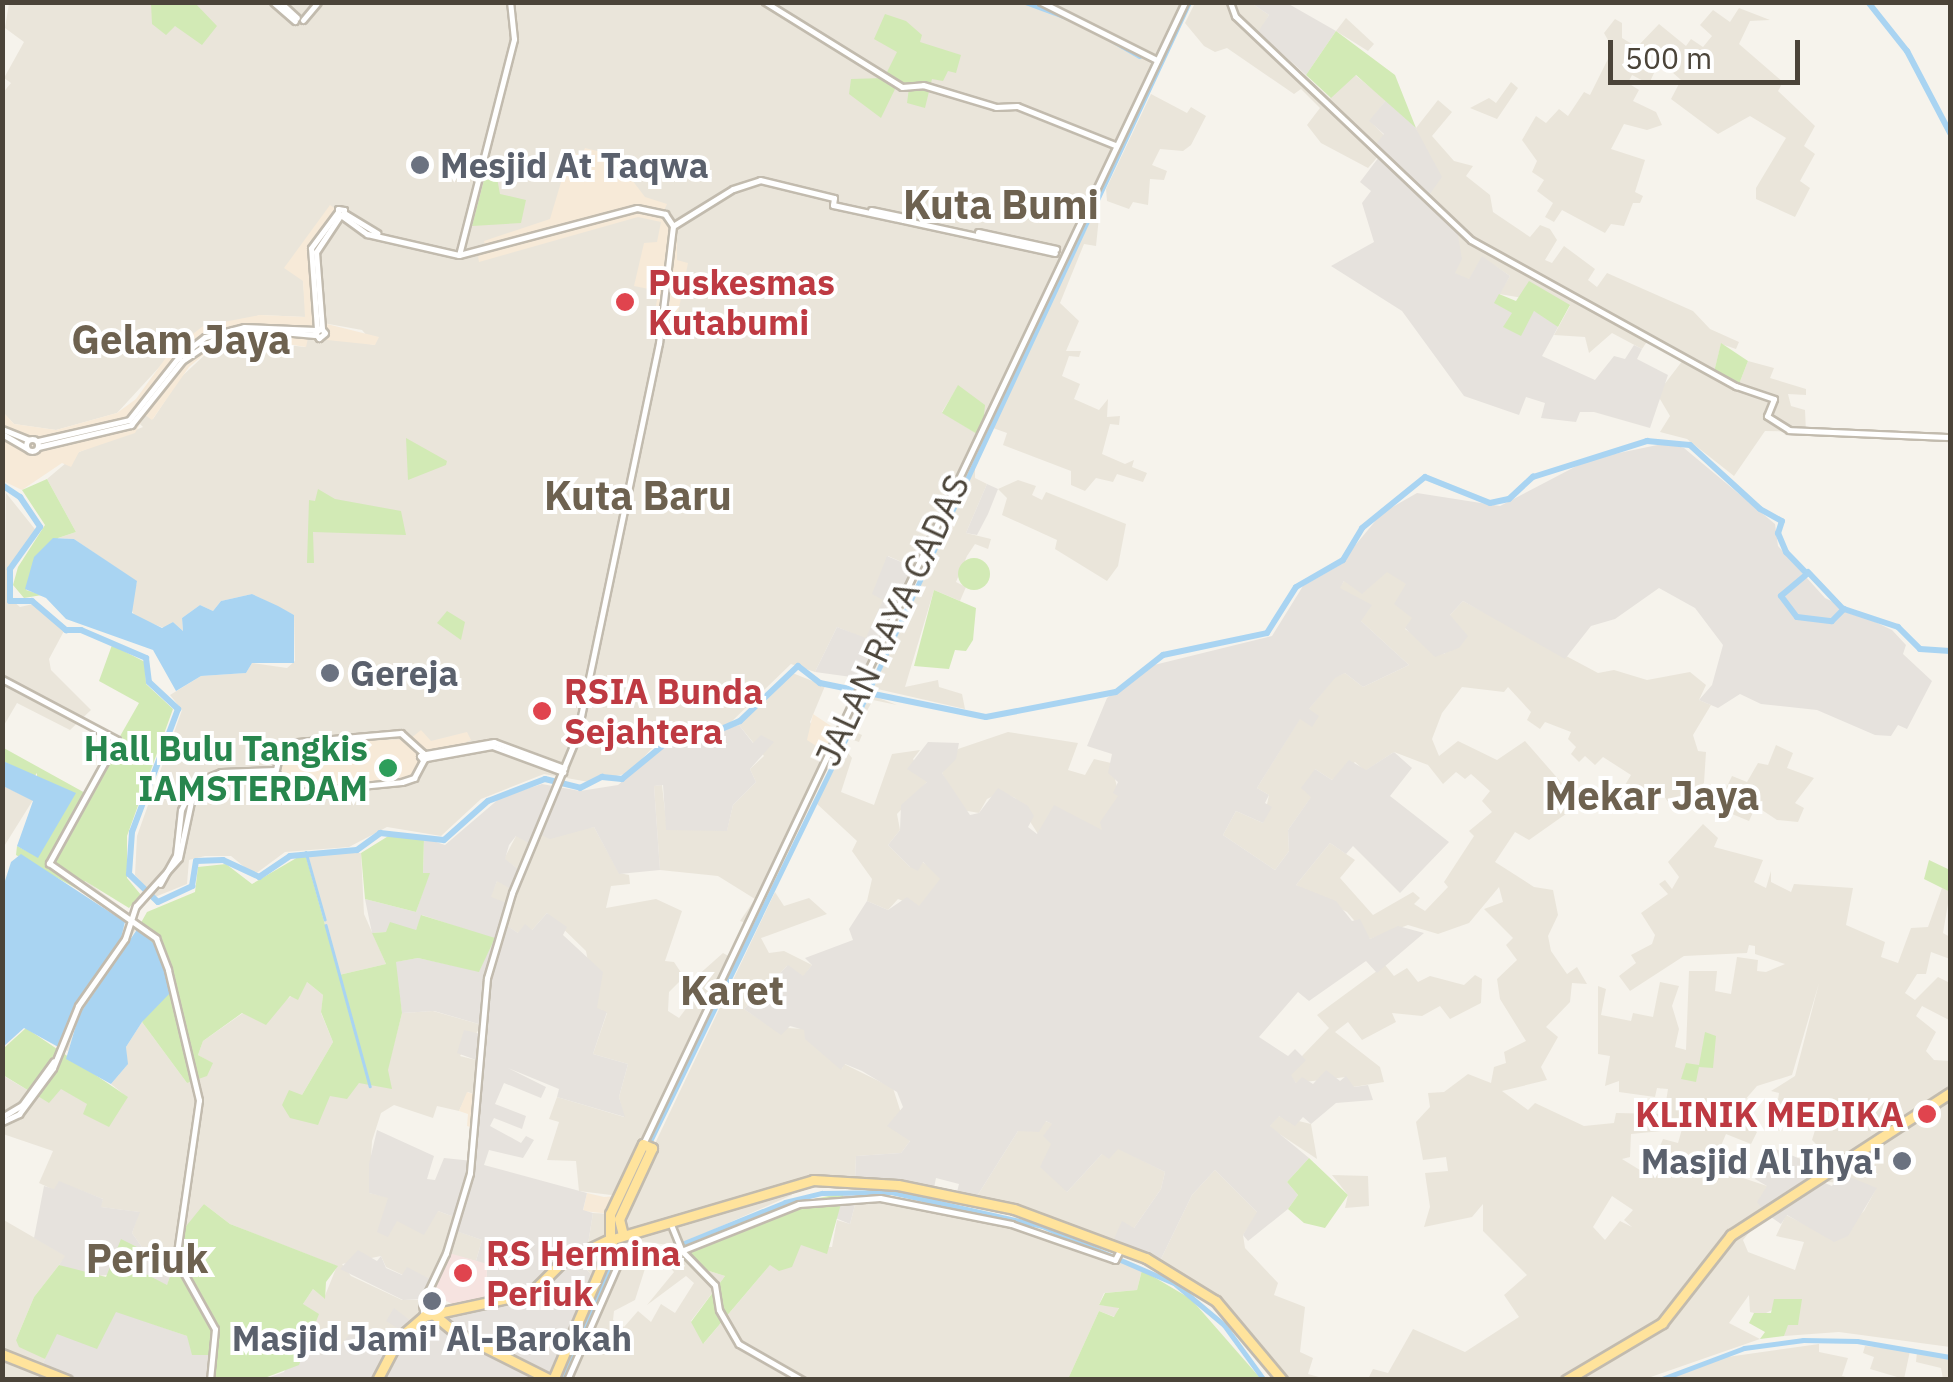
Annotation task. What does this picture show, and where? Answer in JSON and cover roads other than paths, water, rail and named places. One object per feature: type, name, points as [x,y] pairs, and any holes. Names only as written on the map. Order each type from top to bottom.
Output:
[{"type":"main road","points":[[1566,1380],[1666,1320],[1703,1263],[1730,1235],[1950,1093]]},
{"type":"main road","name":"JALAN RAYA CADAS","points":[[547,1379],[617,1237],[610,1214],[647,1146]]},
{"type":"main road","points":[[377,1380],[399,1338],[428,1314],[530,1293],[562,1262],[617,1237],[802,1182],[881,1184],[1022,1211],[1120,1249],[1210,1297],[1282,1380]]},
{"type":"main road","points":[[428,1314],[454,1334],[547,1379]]},
{"type":"main road","points":[[2,1354],[68,1380]]},
{"type":"street","points":[[277,2],[299,19],[316,2]]},
{"type":"street","points":[[460,254],[511,56],[510,2]]},
{"type":"street","points":[[765,2],[902,87],[924,85],[996,107],[1017,106],[1116,146]]},
{"type":"street","points":[[1041,2],[1157,60]]},
{"type":"street","name":"JALAN RAYA CADAS","points":[[647,1146],[1185,2]]},
{"type":"street","points":[[1230,2],[1235,16],[1475,241],[1736,386],[1774,399],[1766,416],[1788,430],[1950,437]]},
{"type":"street","points":[[673,226],[732,188],[760,180],[833,204],[1055,251],[1068,246]]},
{"type":"street","points":[[26,448],[130,420],[178,358],[205,337],[244,326],[318,330],[316,252],[341,215],[367,234],[460,254],[637,208],[663,212],[673,226],[670,280],[578,733],[487,978],[470,1173],[446,1253],[422,1304],[428,1314]]},
{"type":"street","points":[[1055,251],[1062,260]]},
{"type":"street","points":[[2,431],[38,444]]},
{"type":"street","points":[[2,431],[26,448]]},
{"type":"street","points":[[26,448],[29,439]]},
{"type":"street","points":[[2,679],[116,740],[49,863],[160,944],[199,1098],[174,1240],[176,1259],[217,1336],[210,1380]]},
{"type":"street","points":[[275,771],[280,752],[297,742],[401,734],[425,756]]},
{"type":"street","points":[[425,756],[494,742],[562,772]]},
{"type":"street","points":[[2,1119],[17,1112],[33,1094],[62,1051],[78,1006],[142,900],[160,884],[176,855],[180,810],[194,784],[221,772],[275,771],[299,792],[402,782],[414,778],[425,756]]},
{"type":"street","points":[[566,1380],[624,1250],[660,1256],[778,1210],[857,1198],[1011,1224],[1116,1258],[1120,1249]]},
{"type":"street","points":[[669,1220],[680,1247],[716,1286],[719,1310],[739,1344],[802,1380]]},
{"type":"water","points":[[53,538],[74,539],[137,581],[132,613],[162,628],[173,622],[183,631],[182,618],[200,605],[213,611],[221,601],[252,594],[278,606],[294,615],[294,663],[252,663],[246,673],[201,676],[176,691],[153,650],[66,619],[46,598],[25,589],[34,557]]},
{"type":"water","points":[[3,761],[76,793],[38,858],[17,846],[33,801],[3,786]]},
{"type":"water","points":[[21,854],[125,922],[120,942],[72,1013],[60,1048],[24,1028],[3,1047],[4,884],[11,862]]},
{"type":"water","points":[[138,928],[159,949],[171,992],[142,1022],[126,1047],[128,1064],[111,1084],[66,1059],[79,1015]]},
{"type":"waterway","points":[[1025,2],[1069,18]]},
{"type":"waterway","points":[[637,1168],[861,707],[1189,2]]},
{"type":"waterway","points":[[1868,2],[1907,51],[1950,133]]},
{"type":"waterway","points":[[1110,39],[1140,56]]},
{"type":"waterway","points":[[2,485],[20,497],[40,527],[10,569],[10,601],[32,601],[66,630],[81,630],[146,658],[149,682],[178,709],[132,832],[129,874],[158,902],[192,886],[196,861],[223,860],[259,877],[290,856],[357,850],[380,833],[444,840],[488,801],[545,779],[580,788],[602,777],[622,779],[667,742],[691,742],[740,721],[798,666],[820,683],[986,717],[1116,692],[1163,655],[1267,633],[1296,587],[1343,560],[1362,528],[1425,477],[1490,503],[1509,499],[1533,477],[1647,441],[1690,445],[1760,509],[1782,521],[1778,533],[1786,552],[1807,574],[1781,596],[1797,617],[1832,621],[1844,609],[1898,627],[1920,649],[1950,651]]},
{"type":"waterway","points":[[1808,572],[1843,609]]},
{"type":"waterway","points":[[306,852],[325,919]]},
{"type":"waterway","points":[[326,925],[370,1086]]},
{"type":"waterway","points":[[667,1250],[785,1202],[822,1193],[891,1192],[1042,1226],[1174,1283],[1224,1325],[1264,1380]]},
{"type":"waterway","points":[[616,1209],[619,1245]]},
{"type":"waterway","points":[[561,1380],[619,1245]]},
{"type":"waterway","points":[[1659,1380],[1744,1348],[1803,1340],[1857,1341],[1950,1357]]},
{"type":"place","name":"Mesjid At Taqwa","points":[[420,165]]},
{"type":"place","name":"Puskesmas Kutabumi","points":[[625,302]]},
{"type":"place","name":"Gereja","points":[[330,673]]},
{"type":"place","name":"RSIA Bunda Sejahtera","points":[[542,711]]},
{"type":"place","name":"Hall Bulu Tangkis IAMSTERDAM","points":[[388,768]]},
{"type":"place","name":"KLINIK MEDIKA","points":[[1927,1114]]},
{"type":"place","name":"Masjid Al Ihya'","points":[[1902,1161]]},
{"type":"place","name":"RS Hermina Periuk","points":[[463,1273]]},
{"type":"place","name":"Masjid Jami' Al-Barokah","points":[[432,1301]]},
{"type":"district","name":"Kuta Bumi","points":[[1001,204]]},
{"type":"district","name":"Gelam Jaya","points":[[181,339]]},
{"type":"district","name":"Kuta Baru","points":[[638,495]]},
{"type":"district","name":"Mekar Jaya","points":[[1652,795]]},
{"type":"district","name":"Karet","points":[[732,990]]},
{"type":"district","name":"Periuk","points":[[147,1258]]}]
